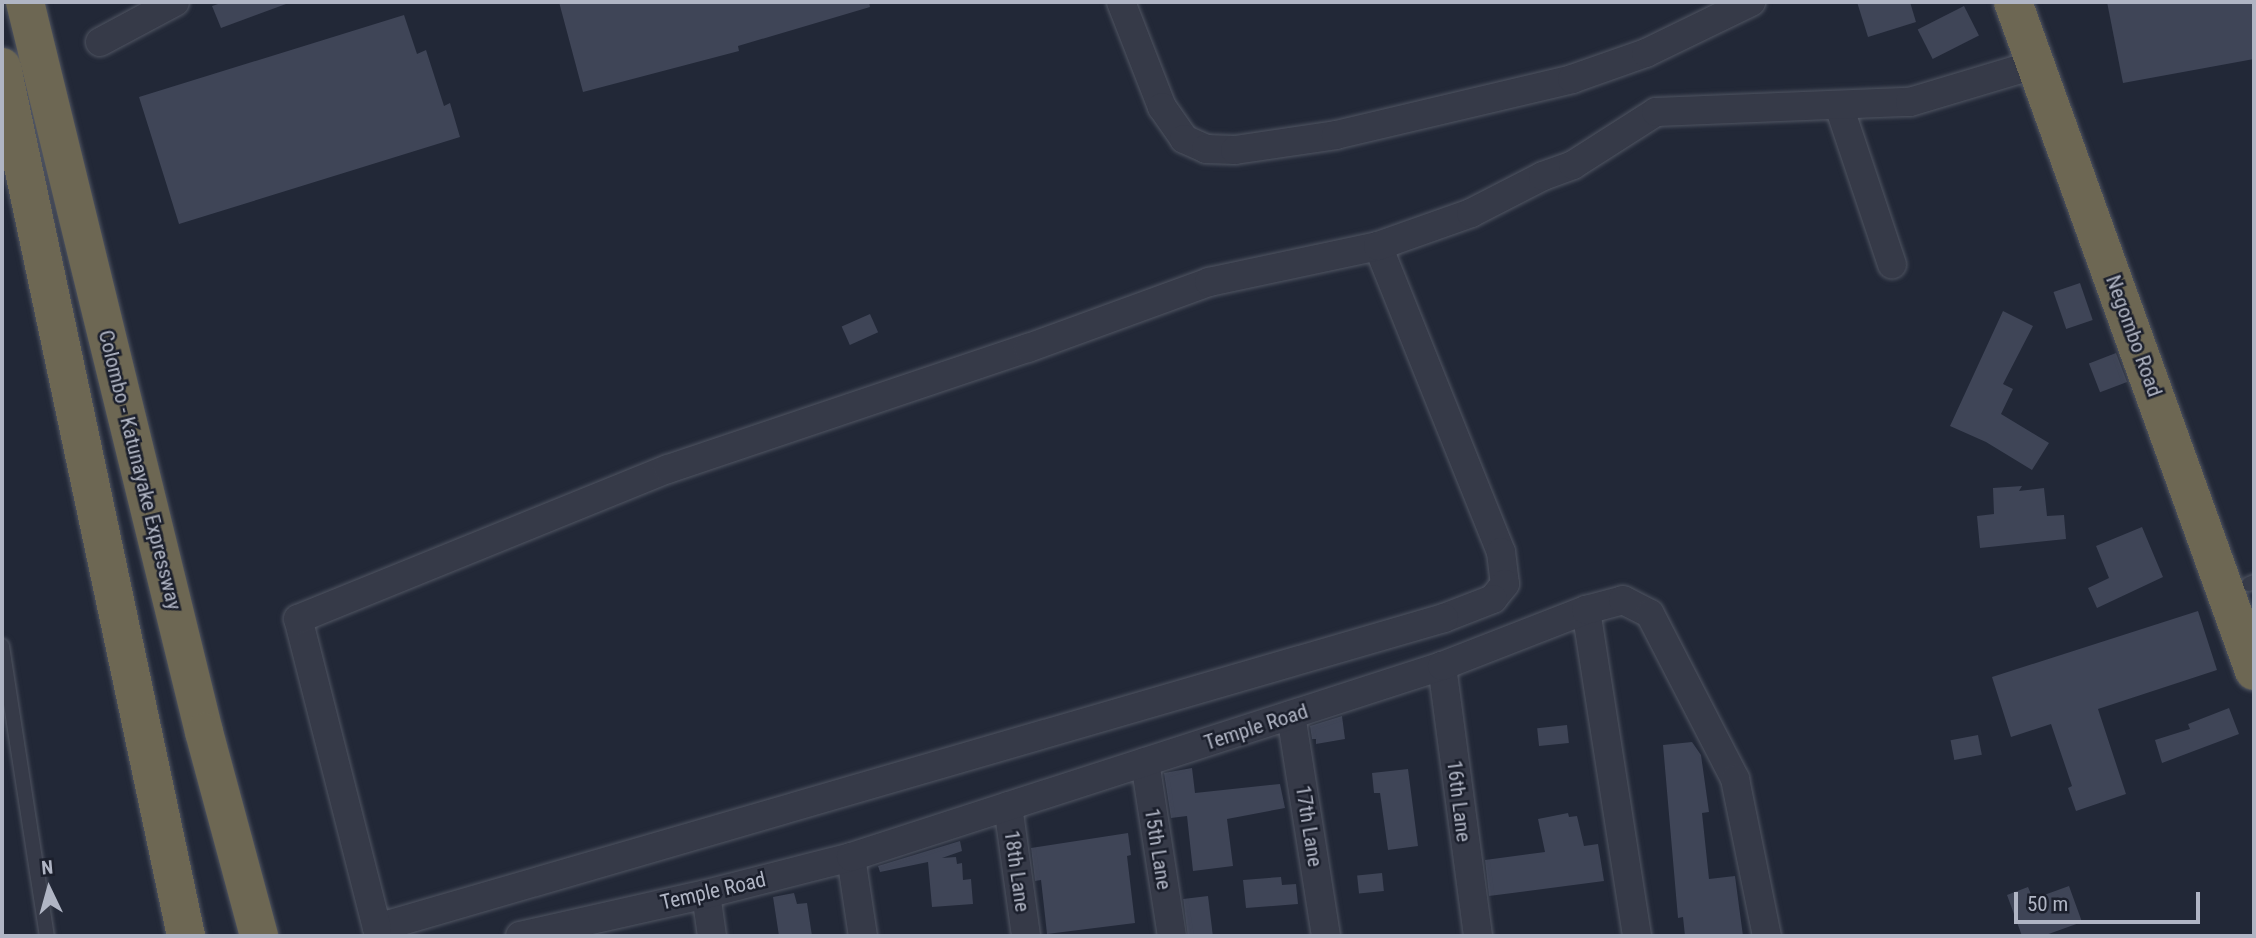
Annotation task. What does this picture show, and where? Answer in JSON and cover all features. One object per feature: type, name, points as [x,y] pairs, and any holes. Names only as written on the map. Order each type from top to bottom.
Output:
[{"type":"highway","name":"Colombo - Katunayake Expressway","points":[[25,2],[204,732],[259,936]]},
{"type":"highway","name":"Negombo Road","points":[[2013,2],[2033,65],[2254,671]]},
{"type":"highway","name":"Negombo Road","points":[[2038,2],[2253,588]]},
{"type":"highway","points":[[2,67],[186,936]]},
{"type":"street","points":[[100,42],[175,2]]},
{"type":"street","points":[[1121,2],[1162,107],[1184,139],[1206,149],[1236,150],[1336,135],[1572,79],[1646,53],[1751,2]]},
{"type":"street","points":[[1378,246],[1501,552],[1506,584],[1493,599],[1444,618],[376,928],[298,618],[668,469],[1028,348],[1209,282],[1378,246],[1471,213],[1543,176],[1573,165],[1656,112],[1910,102],[2033,65]]},
{"type":"street","points":[[1839,106],[1892,264]]},
{"type":"street","name":"Temple Road","points":[[520,936],[558,931],[851,857],[1442,666],[1586,610],[1623,600],[1650,614],[1735,779],[1767,936]]},
{"type":"street","points":[[1586,610],[1637,936]]},
{"type":"street","name":"16th Lane","points":[[1442,666],[1478,936]]},
{"type":"street","name":"17th Lane","points":[[1291,715],[1326,936]]},
{"type":"street","name":"15th Lane","points":[[1145,762],[1172,936]]},
{"type":"street","name":"18th Lane","points":[[1008,806],[1026,936]]},
{"type":"street","points":[[851,857],[863,936]]},
{"type":"street","points":[[706,894],[712,936]]},
{"type":"lane","points":[[2,646],[4,689],[47,936]]},
{"type":"building","points":[[224,2],[286,4],[221,28],[212,6]]},
{"type":"building","points":[[559,2],[869,2],[870,7],[738,46],[739,51],[583,92]]},
{"type":"building","points":[[1857,2],[1910,2],[1916,22],[1868,37]]},
{"type":"building","points":[[2107,2],[2254,2],[2254,59],[2123,83]]},
{"type":"building","points":[[1964,6],[1979,35],[1933,59],[1918,30]]},
{"type":"building","points":[[404,15],[417,54],[426,50],[444,106],[450,103],[460,137],[179,224],[139,97]]},
{"type":"building","points":[[2080,283],[2093,320],[2066,329],[2054,292]]},
{"type":"building","points":[[2003,311],[2033,326],[2003,384],[2013,389],[2001,414],[2049,443],[2032,470],[1986,442],[1950,426]]},
{"type":"building","points":[[870,314],[878,332],[850,345],[842,327]]},
{"type":"building","points":[[2116,353],[2127,382],[2100,392],[2089,363]]},
{"type":"building","points":[[2022,486],[2019,491],[2044,488],[2047,516],[2064,515],[2066,539],[1980,548],[1977,516],[1994,514],[1993,488]]},
{"type":"building","points":[[2142,527],[2163,577],[2097,608],[2088,588],[2109,578],[2096,546]]},
{"type":"building","points":[[2198,611],[2217,670],[2098,709],[2126,794],[2076,811],[2068,788],[2072,786],[2051,724],[2011,737],[1992,677]]},
{"type":"building","points":[[2229,708],[2239,734],[2162,763],[2155,740],[2190,729],[2188,724]]},
{"type":"building","points":[[1342,716],[1345,739],[1316,744],[1316,739],[1312,739],[1310,726]]},
{"type":"building","points":[[1567,725],[1569,743],[1539,746],[1537,728]]},
{"type":"building","points":[[1978,735],[1982,755],[1954,760],[1951,740]]},
{"type":"building","points":[[1692,742],[1701,755],[1709,812],[1702,813],[1709,879],[1735,876],[1743,936],[1685,936],[1683,917],[1678,918],[1663,745]]},
{"type":"building","points":[[1192,768],[1195,793],[1280,784],[1285,808],[1227,819],[1233,866],[1193,871],[1187,816],[1171,818],[1164,773]]},
{"type":"building","points":[[1408,769],[1418,846],[1388,850],[1380,793],[1374,793],[1372,773]]},
{"type":"building","points":[[1568,813],[1569,817],[1577,816],[1584,846],[1598,844],[1604,881],[1489,896],[1485,860],[1545,852],[1538,819]]},
{"type":"building","points":[[1128,833],[1131,855],[1127,856],[1135,923],[1047,934],[1041,880],[1035,881],[1031,848]]},
{"type":"building","points":[[960,841],[962,851],[942,858],[956,857],[957,864],[962,863],[963,880],[971,879],[973,904],[932,907],[928,862],[880,872],[878,866]]},
{"type":"building","points":[[1382,873],[1384,891],[1359,894],[1357,876]]},
{"type":"building","points":[[1281,877],[1282,885],[1296,884],[1298,904],[1246,908],[1243,880]]},
{"type":"building","points":[[2069,886],[2082,922],[2043,936],[2022,936],[2007,895],[2028,887],[2033,899]]},
{"type":"building","points":[[794,893],[797,904],[807,903],[812,936],[779,936],[773,897]]},
{"type":"building","points":[[1208,896],[1213,936],[1188,936],[1183,899]]}]
